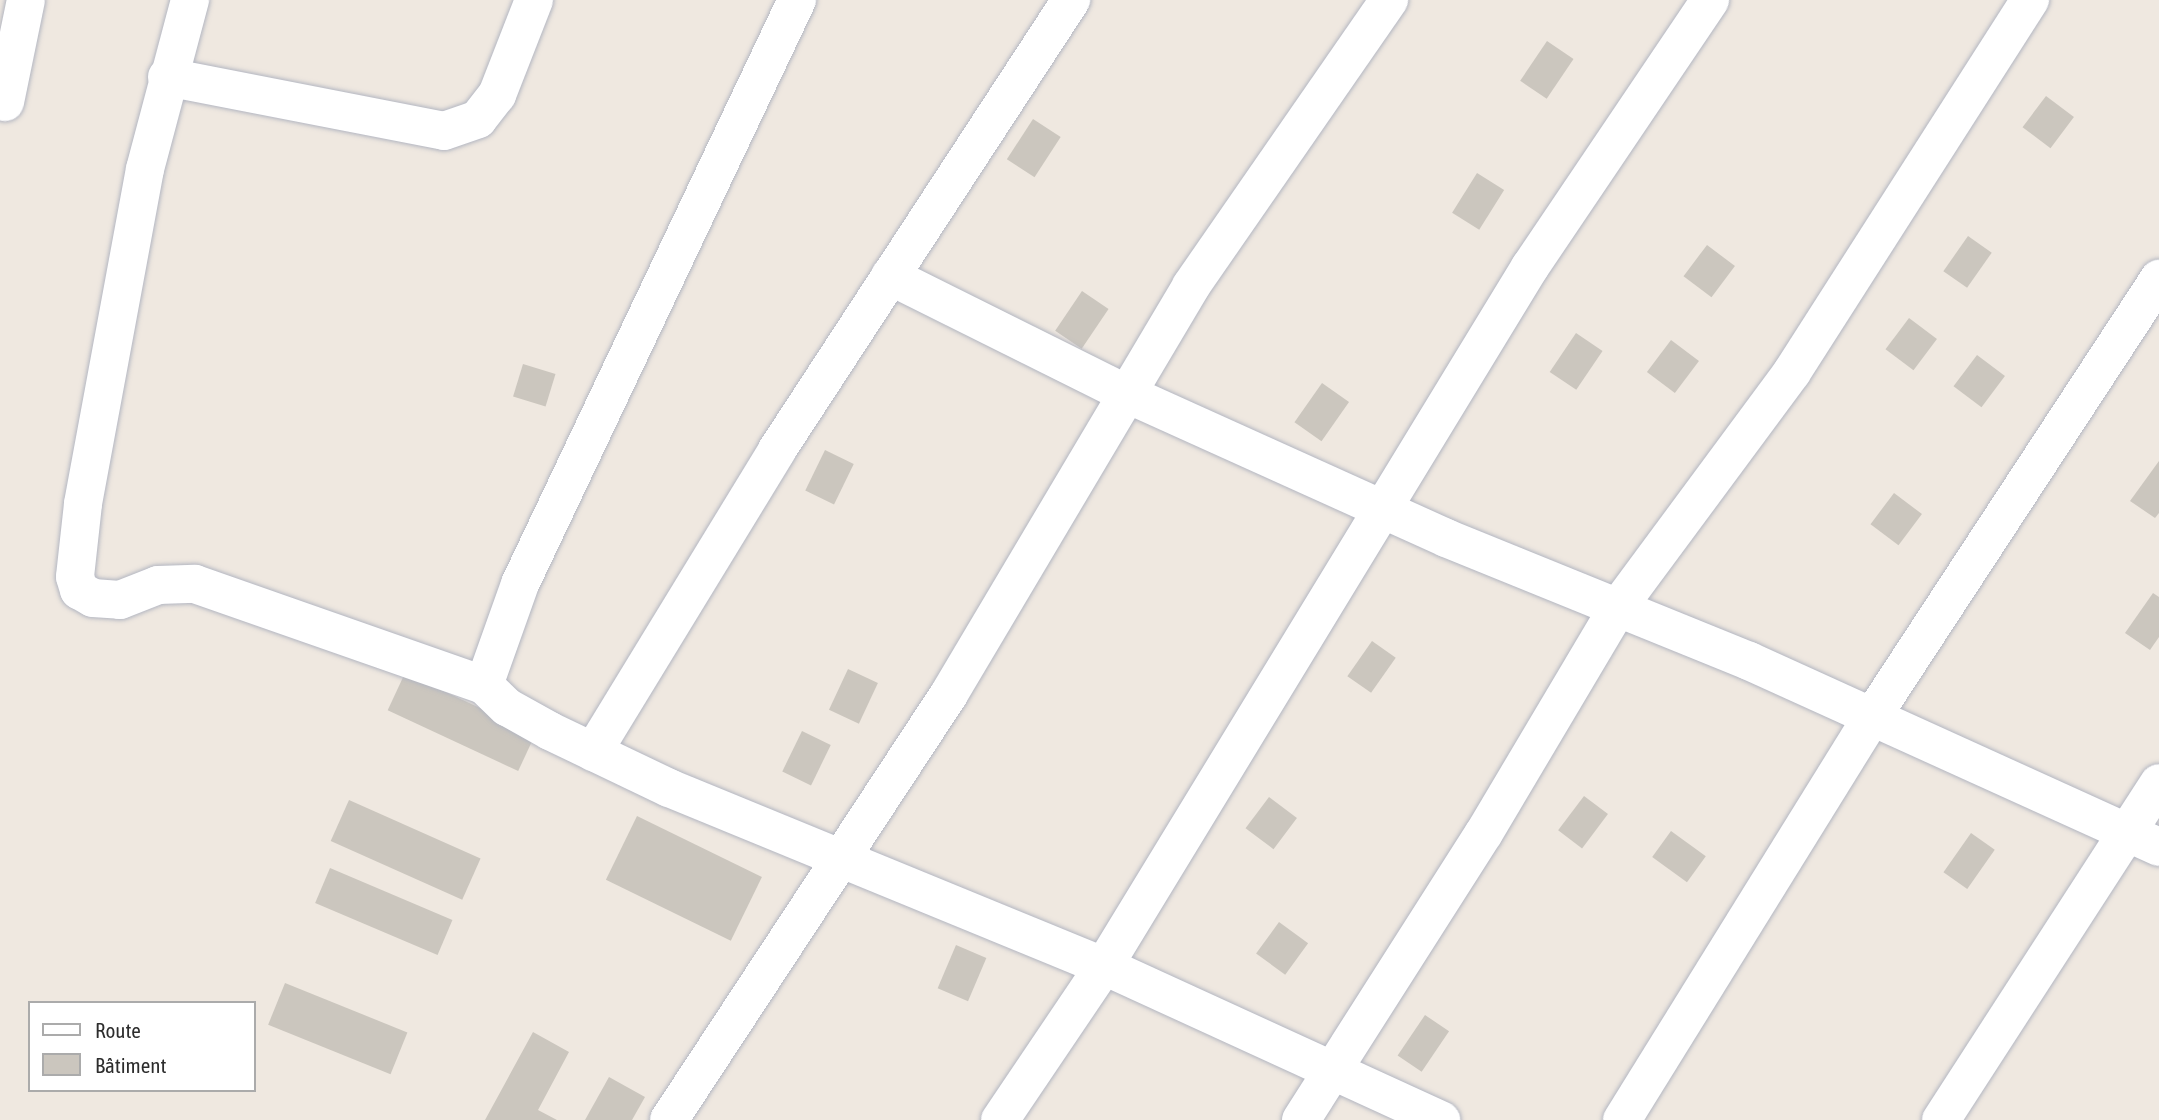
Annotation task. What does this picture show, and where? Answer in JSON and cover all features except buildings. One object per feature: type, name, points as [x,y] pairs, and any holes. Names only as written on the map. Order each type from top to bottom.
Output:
[{"type":"street","points":[[5,103],[26,0]]},
{"type":"street","points":[[190,0],[167,77],[145,169],[83,504],[75,577],[79,590],[93,598],[120,600],[158,585],[195,584],[484,685],[507,707],[593,752],[840,861],[1104,966],[1332,1074],[1441,1120]]},
{"type":"street","points":[[167,77],[444,131],[478,119],[497,96],[534,0]]},
{"type":"street","points":[[484,685],[525,571],[797,0]]},
{"type":"street","points":[[593,752],[890,276],[1071,0]]},
{"type":"street","points":[[669,1120],[949,694],[1125,393],[1191,286],[1389,0]]},
{"type":"street","points":[[999,1120],[1104,966],[1594,168],[1710,0]]},
{"type":"street","points":[[1301,1120],[1332,1074],[1619,606],[1792,372],[2030,0]]},
{"type":"street","points":[[890,276],[1125,393],[1384,507],[1446,538],[1619,606],[2143,840]]},
{"type":"street","points":[[1622,1120],[1872,717],[2159,279]]},
{"type":"street","points":[[1941,1120],[2143,840],[2159,783]]}]
